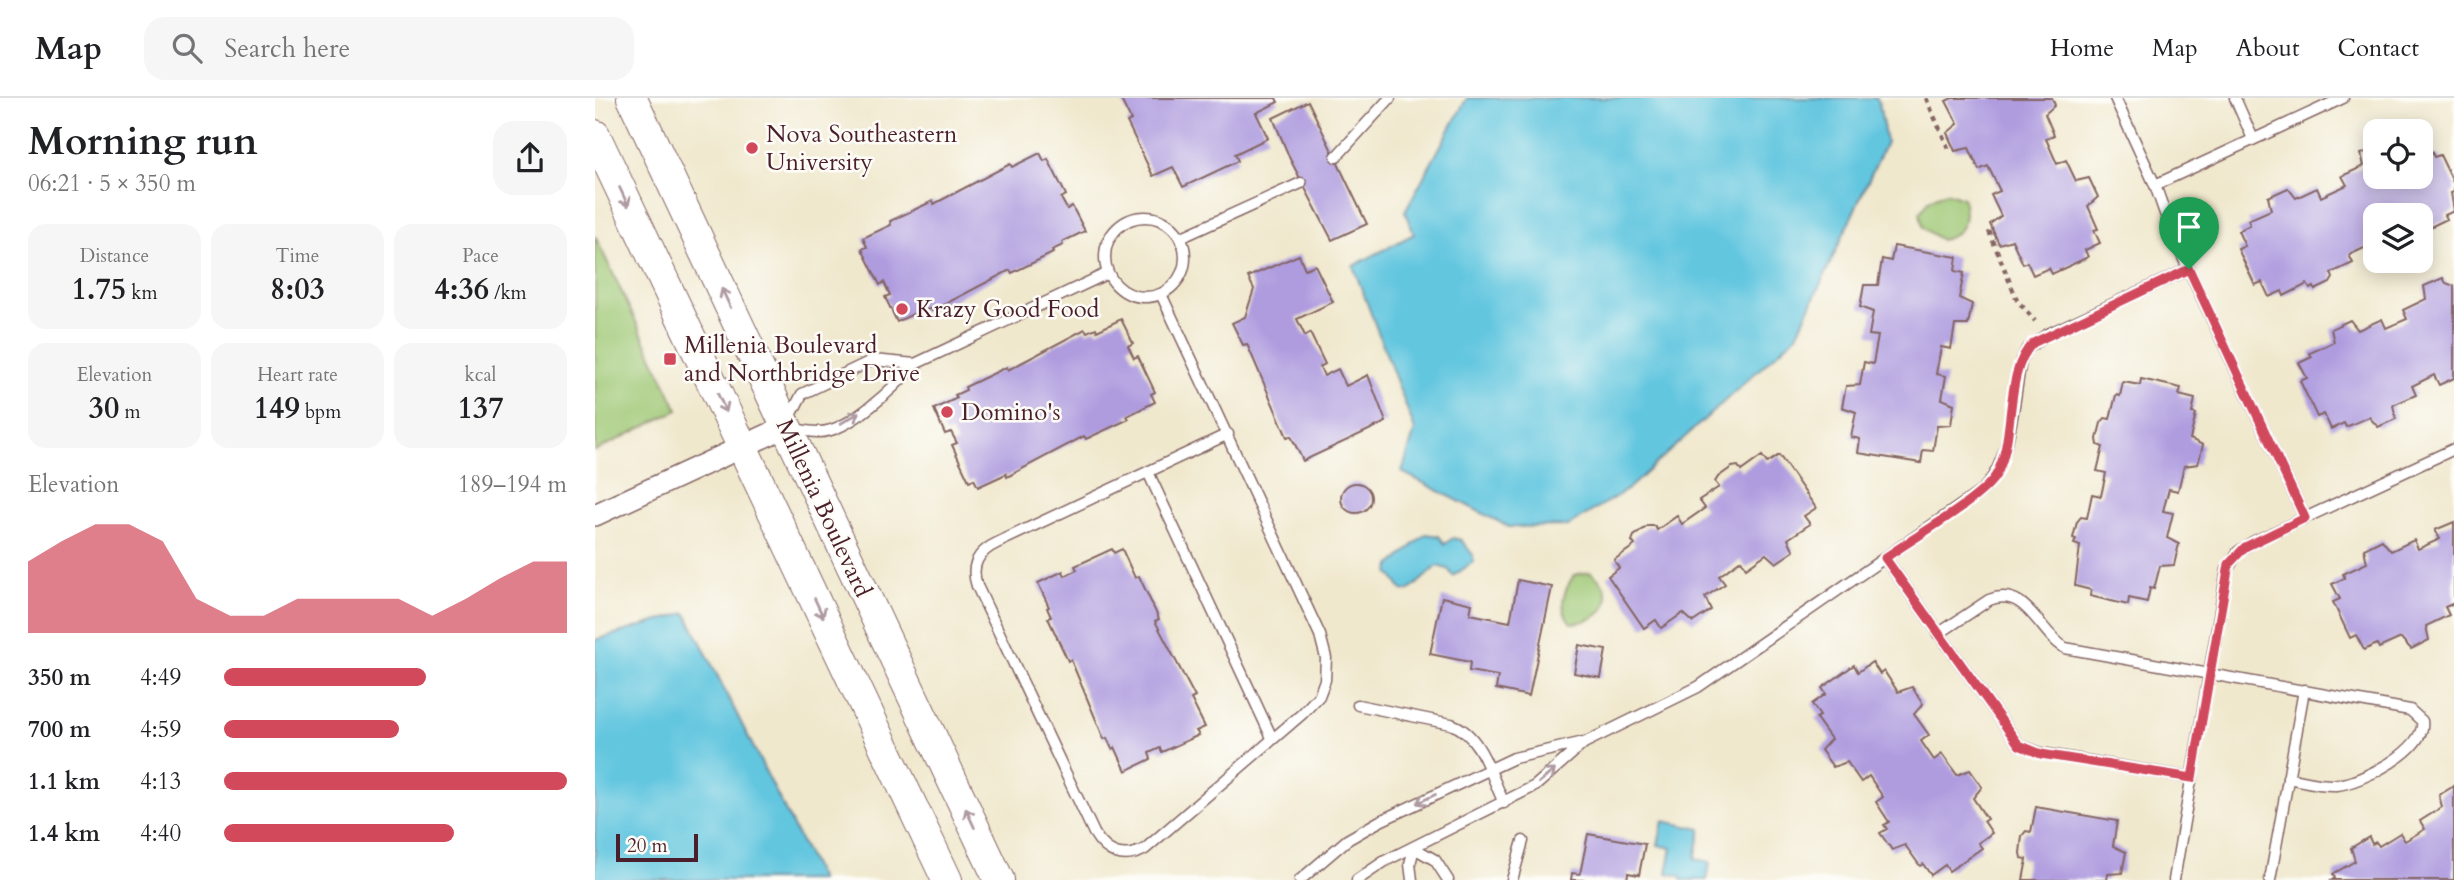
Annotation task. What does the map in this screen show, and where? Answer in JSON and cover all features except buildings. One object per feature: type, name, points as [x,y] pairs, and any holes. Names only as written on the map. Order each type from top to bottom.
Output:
[{"type":"street","name":"Millenia Boulevard","points":[[632,98],[999,880]]},
{"type":"street","name":"Millenia Boulevard","points":[[595,135],[947,880]]},
{"type":"street","points":[[595,515],[785,427]]},
{"type":"lane","points":[[1336,157],[1390,98]]},
{"type":"lane","points":[[2115,98],[2155,185],[2189,269],[2305,518]]},
{"type":"lane","points":[[2235,98],[2253,139]]},
{"type":"lane","points":[[2155,185],[2343,98]]},
{"type":"lane","points":[[1180,238],[1301,183]]},
{"type":"lane","points":[[1151,218],[1163,221],[1180,238],[1185,259],[1183,270],[1178,280],[1161,293],[1136,296],[1114,284],[1105,261],[1110,238],[1126,222],[1151,218]]},
{"type":"lane","points":[[1300,880],[1361,831],[1523,755],[1584,743],[1698,687],[1980,492],[1994,478],[2002,461],[2023,355],[2033,343],[2189,269]]},
{"type":"lane","points":[[915,364],[873,360],[814,388],[802,394],[785,427],[821,433],[846,422],[892,391],[915,364],[1108,273]]},
{"type":"lane","points":[[1161,293],[1229,434],[1316,621],[1326,658],[1325,680],[1319,696],[1145,849],[1135,854],[1116,854],[1106,849],[1094,833],[977,586],[975,561],[988,548],[1229,434]]},
{"type":"lane","points":[[2174,880],[2227,570],[2232,558],[2245,547],[2454,449]]},
{"type":"lane","points":[[1148,472],[1272,738]]},
{"type":"lane","points":[[1885,558],[2019,745],[2041,754],[2192,778]]},
{"type":"lane","points":[[1938,634],[1989,600],[2007,596],[2022,602],[2052,639],[2064,648],[2410,710],[2422,721],[2423,734],[2409,750],[2352,782],[2331,785],[2288,778]]},
{"type":"lane","points":[[2270,880],[2304,690]]},
{"type":"lane","points":[[1358,705],[1457,726],[1474,741],[1504,803]]},
{"type":"lane","points":[[1357,880],[1385,861],[1504,803],[1548,777],[1584,743]]},
{"type":"lane","points":[[1512,880],[1523,841]]},
{"type":"lane","points":[[1412,880],[1410,864],[1414,848]]},
{"type":"lane","points":[[1414,848],[1435,860],[1448,880]]},
{"type":"path","points":[[1926,98],[1949,149]]},
{"type":"path","points":[[1989,231],[2017,300],[2046,335]]},
{"type":"green space","points":[[1946,192],[1963,198],[1965,213],[1963,225],[1959,230],[1949,238],[1941,240],[1923,228],[1920,213],[1929,200]]},
{"type":"green space","points":[[595,236],[678,410],[595,451]]},
{"type":"green space","points":[[1590,572],[1600,580],[1605,589],[1606,605],[1593,618],[1571,623],[1563,605],[1567,587],[1574,575]]},
{"type":"water","points":[[1467,98],[1876,98],[1879,103],[1886,142],[1797,335],[1628,489],[1568,526],[1509,527],[1402,472],[1415,430],[1353,266],[1414,234],[1405,211]]},
{"type":"water","points":[[1426,534],[1439,536],[1445,544],[1453,538],[1461,540],[1473,555],[1473,562],[1453,576],[1448,569],[1437,566],[1409,591],[1402,590],[1389,572],[1391,565]]},
{"type":"water","points":[[686,613],[820,880],[595,880],[595,640]]},
{"type":"water","points":[[1663,821],[1701,829],[1695,859],[1710,862],[1707,880],[1681,880],[1681,876],[1667,873],[1672,848],[1658,845]]},
{"type":"place","name":"Nova Southeastern University","points":[[752,148]]},
{"type":"place","name":"Krazy Good Food","points":[[902,309]]},
{"type":"place","name":"Millenia Boulevard and Northbridge Drive","points":[[670,359]]},
{"type":"place","name":"Domino's","points":[[947,412]]},
{"type":"route","points":[[2189,269],[2305,518],[2245,547],[2229,564],[2192,778],[2041,754],[2019,745],[2009,735],[1885,558],[1980,492],[1994,478],[2002,461],[2021,361],[2033,343],[2189,269]]}]
